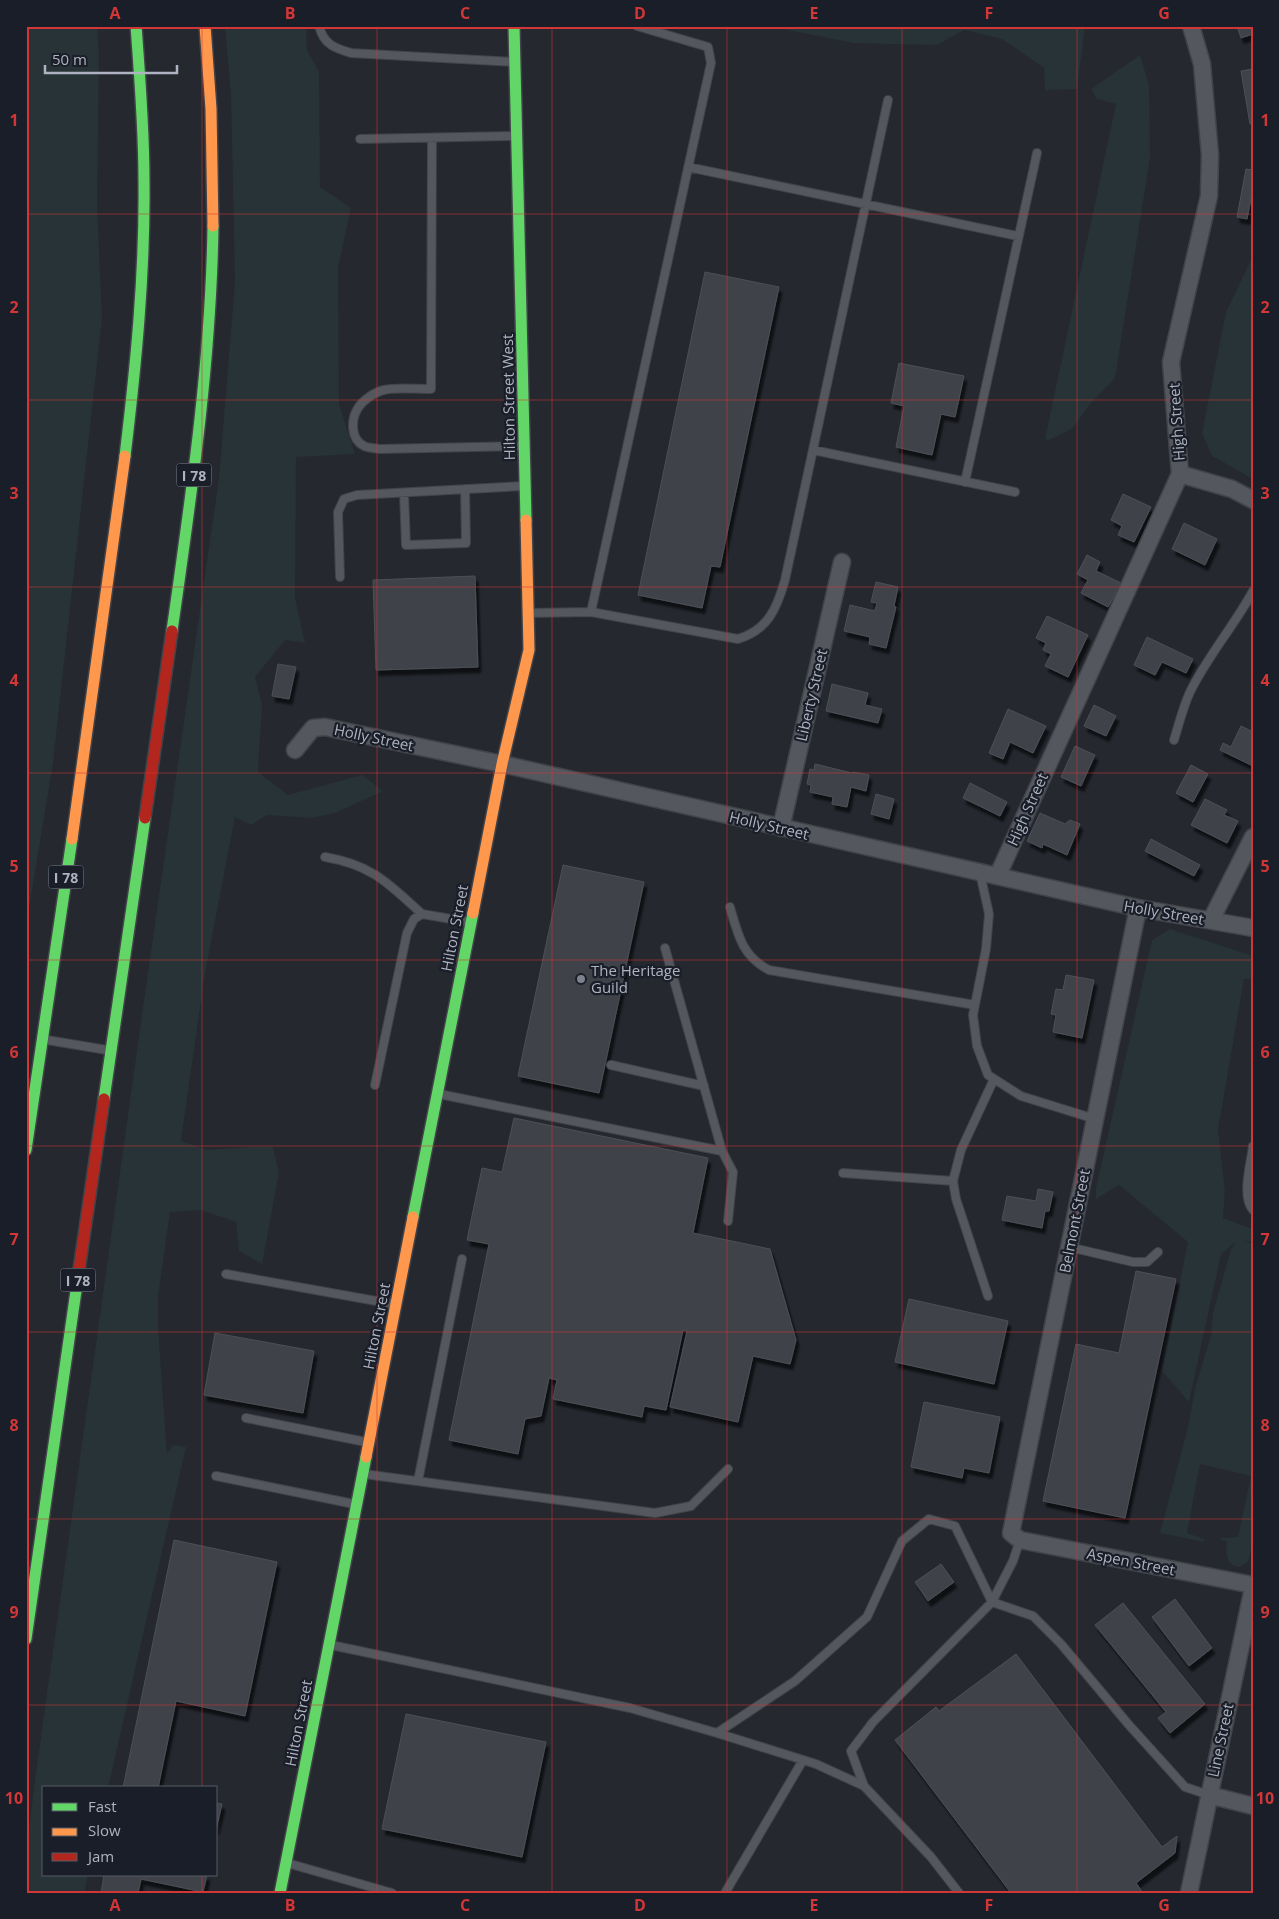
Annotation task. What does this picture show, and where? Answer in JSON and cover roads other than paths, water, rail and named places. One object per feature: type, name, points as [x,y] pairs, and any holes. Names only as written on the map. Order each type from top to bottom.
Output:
[{"type":"main road","name":"I 78","points":[[26,1150],[125,476],[138,348],[142,288],[145,164],[143,101],[136,26]]},
{"type":"main road","name":"I 78","points":[[26,1639],[192,492],[206,361],[211,261],[211,109],[206,26]]},
{"type":"main road","name":"Hilton Street West","points":[[502,764],[529,650],[514,26]]},
{"type":"main road","name":"Hilton Street","points":[[280,1893],[502,764]]},
{"type":"street","name":"High Street","points":[[998,875],[1180,474],[1171,362],[1209,196],[1210,155],[1202,64],[1190,26]]},
{"type":"street","points":[[1180,474],[1232,490],[1253,500]]},
{"type":"street","name":"Liberty Street","points":[[781,828],[842,562]]},
{"type":"street","name":"Holly Street","points":[[295,750],[313,728],[325,727],[502,764],[1138,908],[1253,928]]},
{"type":"street","points":[[1211,920],[1253,837]]},
{"type":"street","name":"Belmont Street","points":[[1016,1537],[1069,1247],[1138,908]]},
{"type":"street","name":"Aspen Street","points":[[1016,1537],[1253,1587]]},
{"type":"street","name":"Line Street","points":[[1189,1893],[1209,1795],[1249,1624],[1253,1587]]},
{"type":"street","points":[[1209,1795],[1253,1806]]},
{"type":"lane","points":[[319,26],[332,47],[351,53],[515,62]]},
{"type":"lane","points":[[591,612],[711,63],[708,47],[638,26]]},
{"type":"lane","points":[[529,613],[591,612],[738,639],[751,635],[763,625],[777,606],[785,580],[888,100]]},
{"type":"lane","points":[[360,139],[517,136]]},
{"type":"lane","points":[[432,138],[431,389],[384,389],[366,398],[358,407],[353,430],[356,439],[364,446],[380,449],[525,446]]},
{"type":"lane","points":[[965,482],[1037,153]]},
{"type":"lane","points":[[688,167],[1018,236]]},
{"type":"lane","points":[[813,450],[1016,492]]},
{"type":"lane","points":[[340,577],[338,512],[344,499],[357,495],[526,486]]},
{"type":"lane","points":[[404,492],[406,545],[466,543],[465,489]]},
{"type":"lane","points":[[1174,740],[1189,694],[1253,591]]},
{"type":"lane","points":[[325,857],[360,866],[383,879],[422,914],[471,922]]},
{"type":"lane","points":[[980,871],[989,914],[986,948],[973,1015],[977,1046],[988,1075],[1021,1096],[1095,1119]]},
{"type":"lane","points":[[730,907],[739,940],[756,963],[769,970],[975,1005]]},
{"type":"lane","points":[[375,1085],[407,933],[414,919],[422,914]]},
{"type":"lane","points":[[665,948],[722,1151],[733,1172],[728,1221]]},
{"type":"lane","points":[[42,1039],[111,1051]]},
{"type":"lane","points":[[611,1065],[704,1086]]},
{"type":"lane","points":[[988,1296],[956,1199],[953,1181],[961,1150],[994,1079]]},
{"type":"lane","points":[[437,1093],[722,1151]]},
{"type":"lane","points":[[1253,1146],[1247,1195],[1249,1206],[1253,1210]]},
{"type":"lane","points":[[843,1173],[953,1181]]},
{"type":"lane","points":[[1069,1247],[1133,1262],[1147,1262],[1158,1252]]},
{"type":"lane","points":[[418,1481],[462,1260]]},
{"type":"lane","points":[[226,1274],[396,1304]]},
{"type":"lane","points":[[246,1418],[368,1442]]},
{"type":"lane","points":[[362,1474],[655,1514],[691,1506],[728,1469]]},
{"type":"lane","points":[[216,1476],[356,1504]]},
{"type":"lane","points":[[717,1733],[795,1681],[867,1617],[902,1541],[929,1519],[955,1526],[992,1602],[1033,1616],[1062,1644],[1129,1725],[1185,1787],[1209,1795]]},
{"type":"lane","points":[[959,1893],[931,1857],[864,1786],[851,1751],[873,1722],[992,1602],[1013,1561],[1016,1537]]},
{"type":"lane","points":[[328,1645],[630,1708],[803,1760],[864,1786]]},
{"type":"lane","points":[[725,1893],[803,1760]]},
{"type":"lane","points":[[286,1863],[392,1893]]},
{"type":"place","name":"The Heritage Guild","points":[[581,979]]}]
